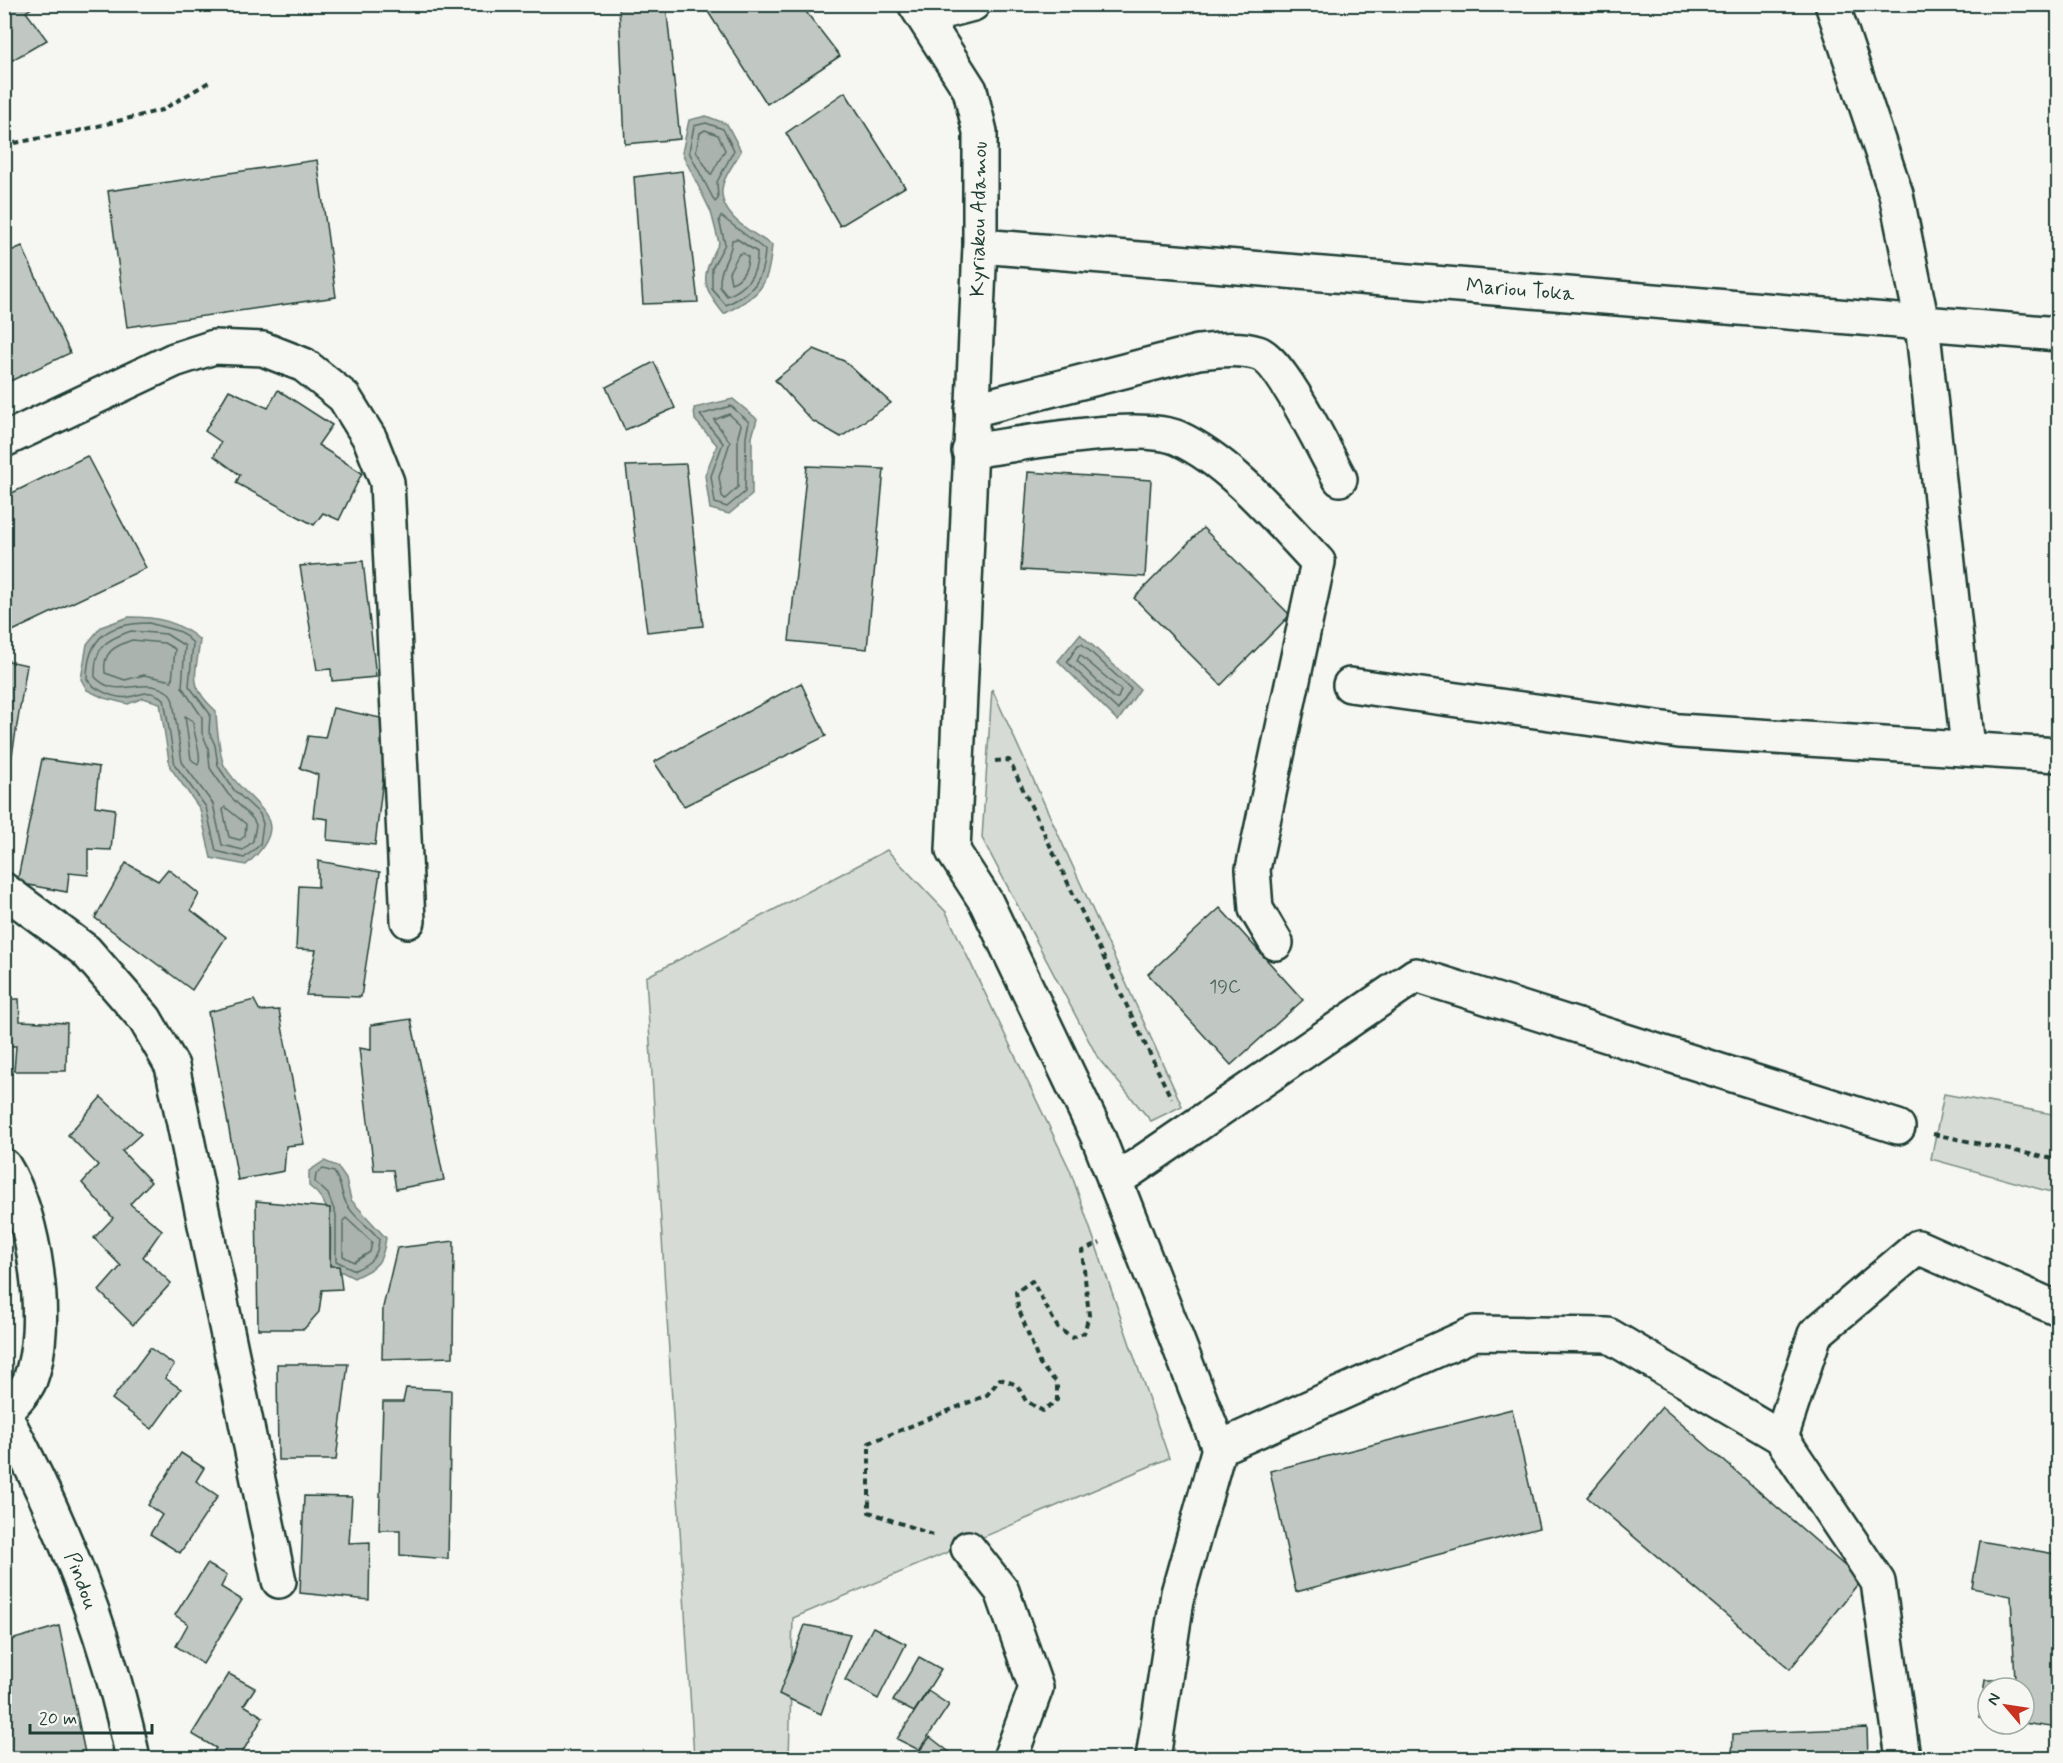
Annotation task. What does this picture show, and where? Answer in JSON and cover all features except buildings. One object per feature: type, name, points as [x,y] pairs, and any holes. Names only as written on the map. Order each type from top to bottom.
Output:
[{"type":"street","points":[[920,11],[973,4]]},
{"type":"street","points":[[1832,4],[1896,194],[1922,323],[1968,748]]},
{"type":"street","name":"Kyriakou Adamou","points":[[920,11],[970,90],[981,132],[980,246],[969,451],[953,851],[986,902],[1051,1035],[1115,1180],[1219,1448]]},
{"type":"street","name":"Mariou Toka","points":[[980,246],[2058,334]]},
{"type":"street","points":[[4,440],[174,360],[214,347],[263,349],[274,353],[304,365],[344,397],[370,439],[387,482],[408,921]]},
{"type":"street","points":[[972,410],[1198,352],[1227,349],[1260,353],[1281,374],[1340,479]]},
{"type":"street","points":[[969,451],[1130,431],[1177,438],[1244,485],[1318,562],[1253,869],[1256,909],[1276,943]]},
{"type":"street","points":[[1350,685],[1679,731],[2058,755]]},
{"type":"street","points":[[4,890],[86,951],[145,1019],[172,1066],[279,1581]]},
{"type":"street","points":[[1115,1180],[1416,975],[1898,1127]]},
{"type":"street","points":[[4,1166],[22,1206],[32,1244],[39,1291],[39,1341],[29,1382],[4,1413]]},
{"type":"street","points":[[1780,1437],[1815,1334],[1918,1248],[2058,1309]]},
{"type":"street","points":[[1153,1758],[1178,1593],[1219,1448],[1475,1333],[1608,1335],[1780,1437],[1878,1582],[1903,1758]]},
{"type":"street","name":"Pindou","points":[[4,1413],[43,1485],[89,1596],[122,1708],[133,1758]]},
{"type":"street","points":[[968,1548],[1002,1591],[1036,1688],[1010,1758]]},
{"type":"path","points":[[4,145],[78,131],[162,110],[210,82]]},
{"type":"path","points":[[957,763],[1009,760],[1187,1131]]},
{"type":"path","points":[[1898,1127],[2058,1160]]},
{"type":"path","points":[[968,1548],[869,1512],[869,1443],[987,1395],[1000,1378],[1017,1384],[1026,1401],[1043,1411],[1057,1400],[1057,1383],[1040,1365],[1018,1306],[1016,1292],[1032,1281],[1058,1328],[1071,1338],[1084,1333],[1089,1316],[1083,1251],[1133,1228]]},
{"type":"shaded area","points":[[992,689],[1182,1106],[1151,1121],[1098,1058],[982,838]]},
{"type":"shaded area","points":[[887,850],[946,912],[1070,1170],[1169,1458],[793,1618],[789,1758],[694,1758],[646,977]]},
{"type":"shaded area","points":[[1944,1094],[2058,1115],[2058,1194],[1931,1159]]},
{"type":"water","points":[[706,116],[727,124],[741,151],[723,184],[724,204],[729,213],[745,228],[772,245],[765,281],[754,295],[724,314],[711,295],[706,280],[706,272],[719,243],[711,212],[682,153],[689,120]]},
{"type":"water","points":[[733,399],[757,419],[752,437],[752,495],[729,514],[710,509],[705,475],[717,445],[695,420],[694,408]]},
{"type":"water","points":[[129,617],[167,621],[184,628],[200,640],[196,671],[197,687],[216,711],[224,765],[264,812],[269,823],[269,835],[262,848],[246,865],[211,858],[200,809],[170,767],[160,703],[143,698],[128,704],[104,698],[87,690],[81,679],[87,644],[101,627]]},
{"type":"water","points":[[1080,634],[1140,689],[1118,721],[1058,661]]},
{"type":"water","points":[[324,1161],[337,1166],[346,1179],[351,1200],[386,1238],[383,1254],[378,1264],[354,1278],[330,1266],[331,1232],[328,1212],[318,1194],[309,1186],[309,1171]]}]
